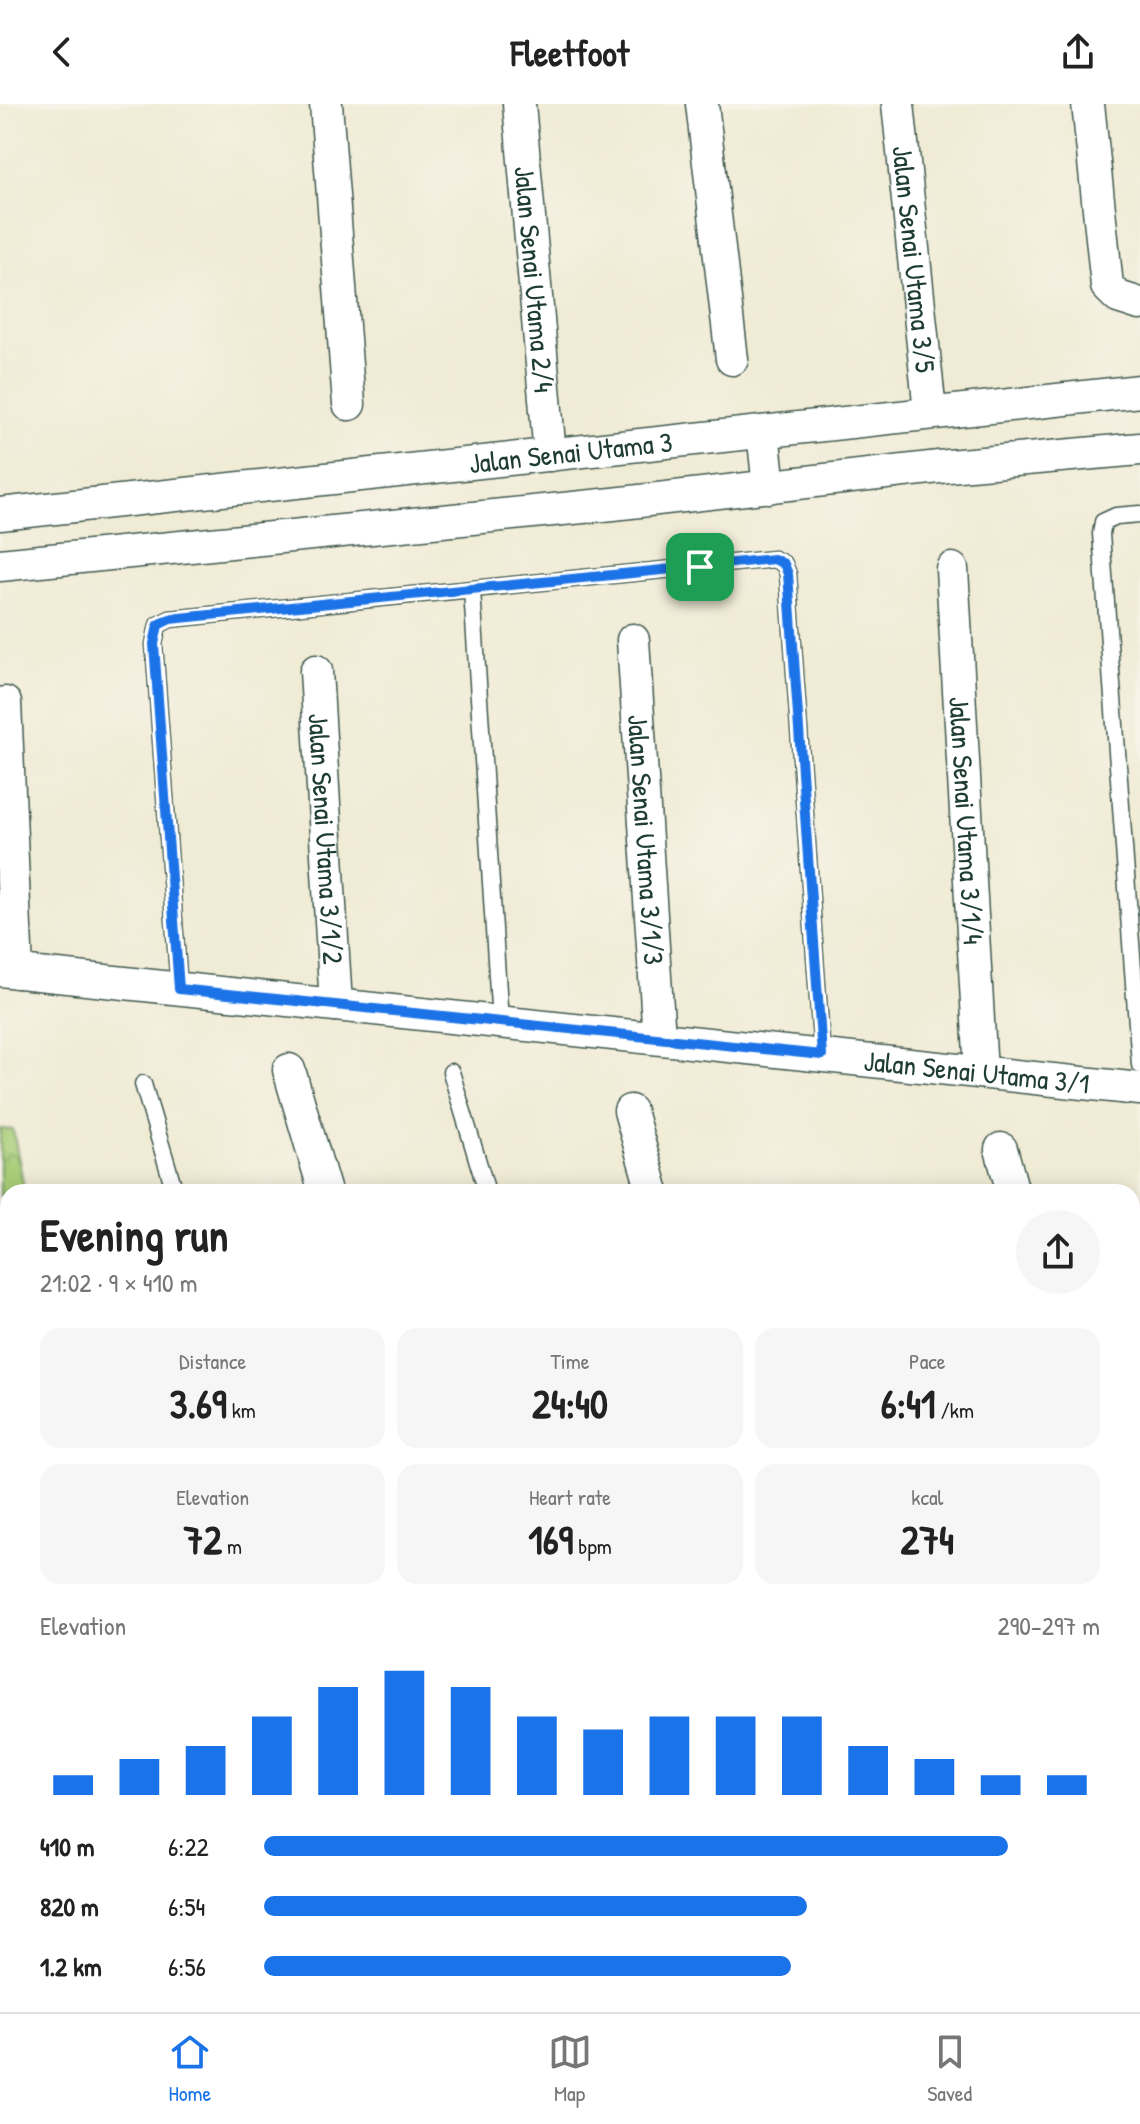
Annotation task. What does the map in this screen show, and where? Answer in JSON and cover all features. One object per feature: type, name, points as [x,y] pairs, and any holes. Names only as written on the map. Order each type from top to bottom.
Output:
[{"type":"street","points":[[326,104],[349,404]]},
{"type":"street","name":"Jalan Senai Utama 2/4","points":[[519,104],[550,455]]},
{"type":"street","points":[[702,104],[732,359]]},
{"type":"street","name":"Jalan Senai Utama 3/5","points":[[898,104],[930,412]]},
{"type":"street","points":[[1088,104],[1107,286],[1118,297],[1140,304]]},
{"type":"street","name":"Jalan Senai Utama 3","points":[[0,514],[1140,391]]},
{"type":"street","points":[[763,432],[769,487]]},
{"type":"street","name":"Jalan Senai Utama 3","points":[[0,565],[948,466],[1140,449]]},
{"type":"street","name":"Jalan Senai Utama 3/1/4","points":[[952,569],[981,1072]]},
{"type":"street","name":"Jalan Senai Utama 3/1/3","points":[[633,640],[659,1038]]},
{"type":"street","name":"Jalan Senai Utama 3/1/2","points":[[316,671],[336,1005]]},
{"type":"street","points":[[5,703],[8,971]]},
{"type":"street","name":"Jalan Senai Utama 3/1","points":[[8,971],[1140,1089]]},
{"type":"street","points":[[289,1070],[323,1184]]},
{"type":"street","points":[[630,1111],[651,1184]]},
{"type":"street","points":[[1001,1149],[1011,1184]]},
{"type":"lane","points":[[1140,514],[1116,516],[1103,522],[1101,534],[1140,1065]]},
{"type":"lane","points":[[179,989],[154,644],[158,625],[170,619],[774,559],[784,564],[788,574],[822,1055]]},
{"type":"lane","points":[[472,590],[500,1022]]},
{"type":"lane","points":[[451,1072],[485,1184]]},
{"type":"lane","points":[[143,1084],[173,1184]]},
{"type":"green space","points":[[0,1129],[13,1130],[23,1184],[0,1184]]},
{"type":"route","points":[[774,559],[784,564],[788,574],[822,1055],[179,989],[154,644],[158,625],[170,619],[302,604],[700,567],[774,559]]}]
